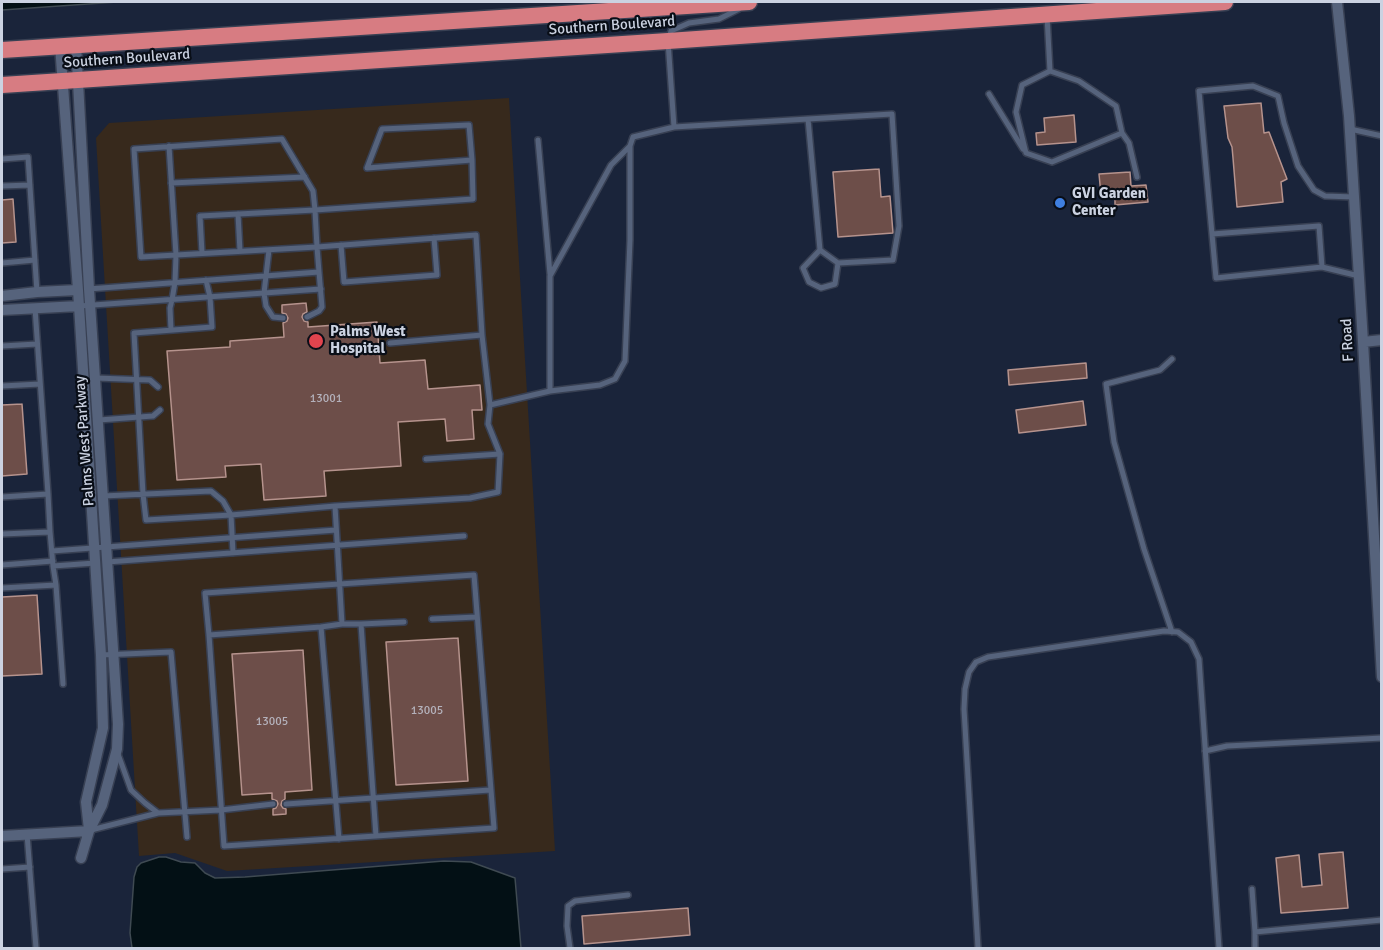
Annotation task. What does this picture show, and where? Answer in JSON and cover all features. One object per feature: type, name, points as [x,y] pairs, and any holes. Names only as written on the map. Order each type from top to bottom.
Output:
[{"type":"highway","name":"Southern Boulevard","points":[[2,50],[749,2]]},
{"type":"highway","name":"Southern Boulevard","points":[[2,85],[1225,2]]},
{"type":"street","name":"F Road","points":[[1337,2],[1350,129],[1382,677]]},
{"type":"street","name":"Palms West Parkway","points":[[68,45],[91,305],[118,724],[117,749],[102,805],[89,831],[81,858]]},
{"type":"street","name":"Palms West Parkway","points":[[68,45],[78,290],[101,656],[102,728],[86,801],[89,831]]},
{"type":"street","points":[[2,296],[78,290]]},
{"type":"street","points":[[2,310],[79,306]]},
{"type":"street","points":[[1363,342],[1382,340]]},
{"type":"street","points":[[2,836],[89,831]]},
{"type":"lane","points":[[674,128],[668,41],[672,31],[689,23],[719,19],[754,2]]},
{"type":"lane","points":[[1047,14],[1050,71]]},
{"type":"lane","points":[[1026,153],[1016,112],[1022,85],[1050,71],[1079,81],[1116,106],[1122,132],[1129,143],[1137,177]]},
{"type":"lane","points":[[1354,197],[1325,196],[1314,190],[1298,166],[1278,96],[1252,86],[1199,91],[1215,278],[1322,267],[1359,276]]},
{"type":"lane","points":[[990,94],[1026,153],[1052,162],[1122,132]]},
{"type":"lane","points":[[490,405],[550,391],[600,385],[615,379],[626,361],[630,146],[633,137],[674,128],[892,114],[899,226],[892,260],[838,263],[820,250]]},
{"type":"lane","points":[[808,119],[820,250],[803,268],[809,282],[821,288],[835,284],[838,263]]},
{"type":"lane","points":[[202,254],[200,216],[473,199],[472,160],[469,125],[382,129],[367,168],[472,160]]},
{"type":"lane","points":[[1350,129],[1382,136]]},
{"type":"lane","points":[[206,280],[210,297],[212,327],[134,333],[146,520],[470,498],[498,492],[500,454],[488,424],[490,405],[482,335],[476,236],[318,247],[141,257],[134,149],[282,139],[313,191],[318,247],[322,307],[307,317]]},
{"type":"lane","points":[[538,140],[550,276],[550,391]]},
{"type":"lane","points":[[169,146],[176,255],[175,282],[170,308],[171,330]]},
{"type":"lane","points":[[550,276],[611,165],[630,146]]},
{"type":"lane","points":[[2,159],[28,157],[37,292]]},
{"type":"lane","points":[[171,183],[305,177]]},
{"type":"lane","points":[[2,186],[30,185]]},
{"type":"lane","points":[[238,214],[240,251]]},
{"type":"lane","points":[[1212,234],[1319,226],[1322,267]]},
{"type":"lane","points":[[341,245],[344,282],[437,275],[434,238]]},
{"type":"lane","points":[[269,250],[264,293],[266,306],[273,316],[283,318]]},
{"type":"lane","points":[[2,262],[35,260]]},
{"type":"lane","points":[[78,290],[319,272]]},
{"type":"lane","points":[[79,306],[321,289]]},
{"type":"lane","points":[[35,308],[63,684]]},
{"type":"lane","points":[[390,343],[482,335]]},
{"type":"lane","points":[[2,346],[37,344]]},
{"type":"lane","points":[[1172,359],[1160,370],[1106,384],[1114,442],[1144,549],[1172,632]]},
{"type":"lane","points":[[96,378],[150,380],[159,387]]},
{"type":"lane","points":[[2,386],[40,384]]},
{"type":"lane","points":[[86,422],[153,416],[160,410]]},
{"type":"lane","points":[[426,459],[500,454]]},
{"type":"lane","points":[[103,496],[212,491],[223,501],[231,514],[233,553]]},
{"type":"lane","points":[[2,497],[48,494]]},
{"type":"lane","points":[[334,506],[342,624]]},
{"type":"lane","points":[[52,551],[336,530]]},
{"type":"lane","points":[[2,534],[50,532]]},
{"type":"lane","points":[[2,565],[94,563],[464,536]]},
{"type":"lane","points":[[474,575],[494,828],[224,846],[205,593],[340,585],[474,575]]},
{"type":"lane","points":[[2,588],[56,585]]},
{"type":"lane","points":[[432,619],[477,617]]},
{"type":"lane","points":[[209,635],[404,621]]},
{"type":"lane","points":[[361,624],[376,836]]},
{"type":"lane","points":[[321,627],[339,839]]},
{"type":"lane","points":[[978,948],[964,709],[969,672],[976,662],[987,657],[1164,631],[1178,632],[1191,642],[1198,658],[1219,948]]},
{"type":"lane","points":[[101,656],[171,652],[187,837]]},
{"type":"lane","points":[[1205,751],[1227,746],[1382,738]]},
{"type":"lane","points":[[117,749],[131,790],[158,813]]},
{"type":"lane","points":[[286,804],[490,790]]},
{"type":"lane","points":[[89,831],[158,813],[221,810],[273,804]]},
{"type":"lane","points":[[27,834],[36,948]]},
{"type":"lane","points":[[2,869],[30,867]]},
{"type":"lane","points":[[1252,889],[1255,948]]},
{"type":"lane","points":[[570,948],[567,926],[568,906],[575,901],[628,895]]},
{"type":"lane","points":[[1255,933],[1382,920]]},
{"type":"shaded area","points":[[2,2],[117,2],[2,10]]},
{"type":"shaded area","name":"Palms West Hospital","points":[[509,98],[555,851],[227,871],[175,853],[139,856],[96,138],[109,123]]},
{"type":"shaded area","points":[[159,857],[195,863],[205,873],[215,878],[444,861],[471,862],[515,878],[521,948],[132,948],[130,933],[134,877],[141,863]]},
{"type":"building","points":[[1261,103],[1264,133],[1269,132],[1287,179],[1281,182],[1283,202],[1237,207],[1232,147],[1228,138],[1224,106]]},
{"type":"building","points":[[1074,115],[1076,142],[1037,145],[1036,133],[1045,132],[1044,118]]},
{"type":"building","points":[[879,169],[881,197],[890,196],[893,233],[838,237],[833,172]]},
{"type":"building","points":[[1130,172],[1131,186],[1146,185],[1148,202],[1115,205],[1115,194],[1101,195],[1099,174]]},
{"type":"building","points":[[13,199],[16,242],[2,243],[2,200]]},
{"type":"building","name":"Palms West Hospital","points":[[306,303],[307,312],[302,317],[308,322],[308,327],[377,322],[380,363],[425,360],[428,389],[480,385],[482,410],[472,410],[474,439],[447,441],[445,419],[398,422],[401,466],[324,471],[326,496],[264,500],[261,464],[225,466],[226,477],[177,480],[167,351],[230,347],[230,341],[284,337],[283,323],[288,318],[282,313],[282,305]]},
{"type":"building","points":[[1086,363],[1087,378],[1009,385],[1008,370]]},
{"type":"building","points":[[1083,401],[1086,425],[1019,433],[1016,410]]},
{"type":"building","points":[[22,404],[27,474],[2,476],[2,405]]},
{"type":"building","points":[[37,595],[42,674],[2,676],[2,597]]},
{"type":"building","points":[[458,638],[468,781],[396,785],[386,642]]},
{"type":"building","points":[[303,650],[312,790],[285,792],[285,799],[281,805],[286,809],[286,814],[273,815],[273,809],[278,804],[272,799],[272,793],[242,795],[232,654]]},
{"type":"building","points":[[1343,852],[1348,908],[1281,913],[1276,858],[1299,855],[1302,887],[1322,885],[1319,854]]},
{"type":"building","points":[[688,908],[690,935],[584,944],[582,916]]},
{"type":"place","name":"GVI Garden Center","points":[[1060,203]]},
{"type":"place","name":"Palms West Hospital","points":[[316,341]]}]
